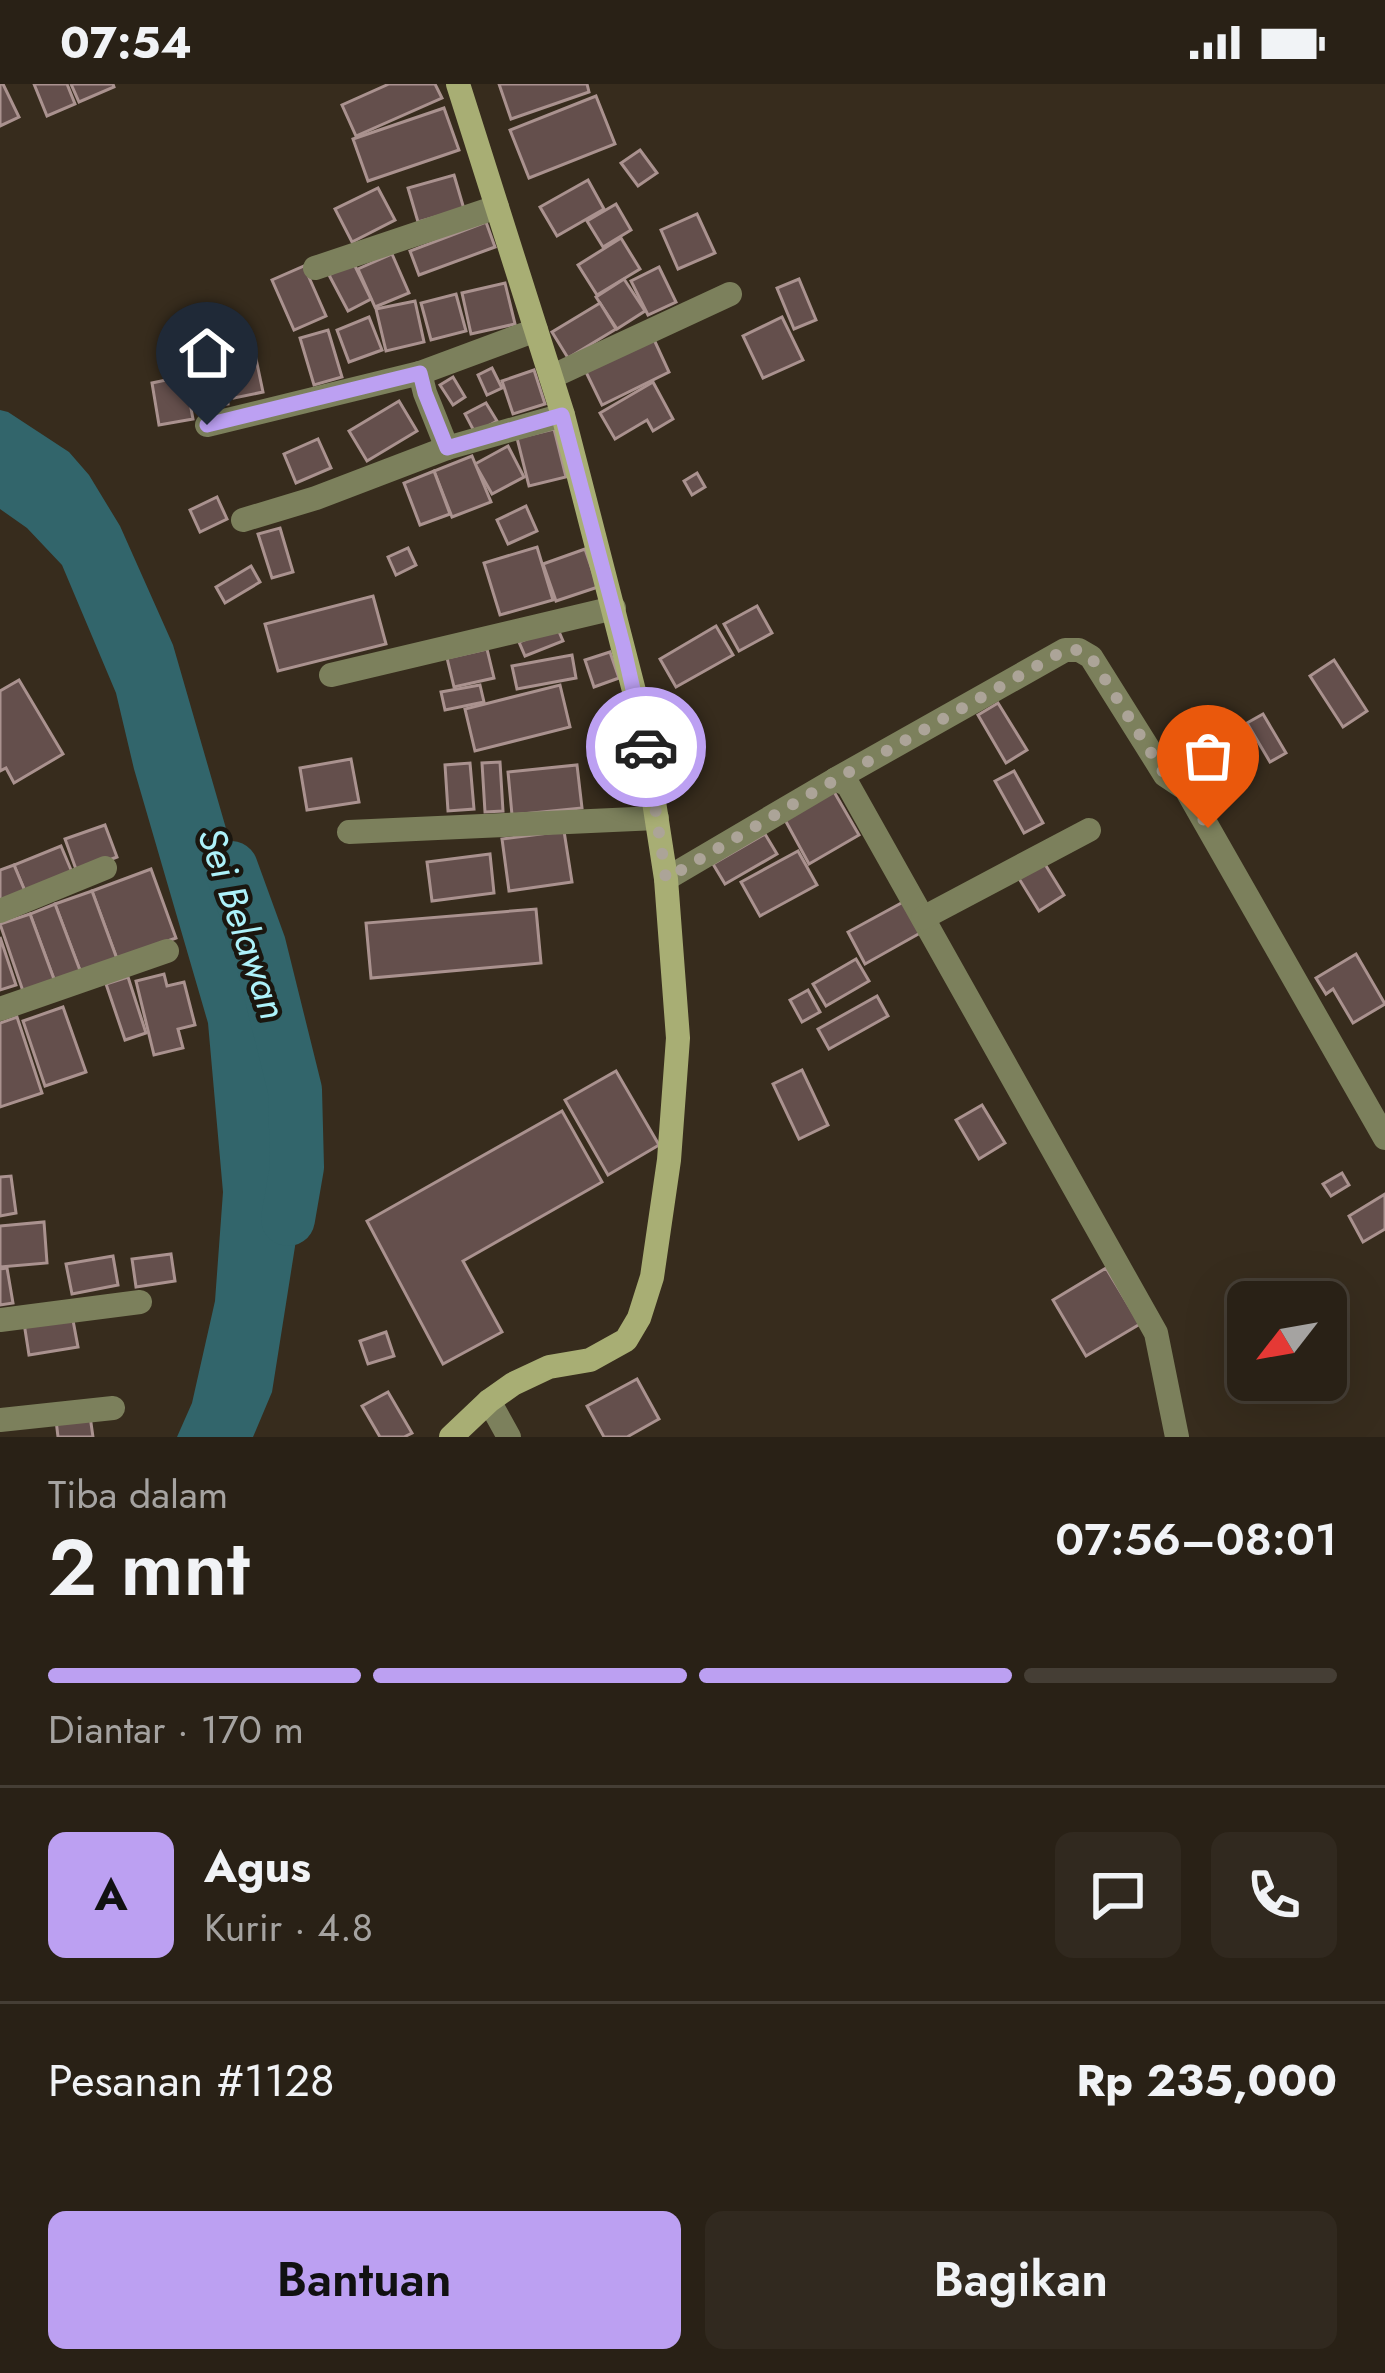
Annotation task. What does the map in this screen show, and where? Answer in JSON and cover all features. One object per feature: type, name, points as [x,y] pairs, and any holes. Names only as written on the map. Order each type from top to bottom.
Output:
[{"type":"street","points":[[451,1437],[513,1384],[549,1367],[590,1360],[626,1340],[639,1318],[652,1277],[669,1160],[678,1038],[666,879],[641,718],[562,415],[458,84]]},
{"type":"street","points":[[315,268],[497,207]]},
{"type":"street","points":[[551,377],[730,294]]},
{"type":"street","points":[[207,425],[420,373],[536,330]]},
{"type":"street","points":[[420,373],[447,448]]},
{"type":"street","points":[[243,520],[447,448],[562,415]]},
{"type":"street","points":[[332,675],[614,608]]},
{"type":"street","points":[[666,879],[1065,650],[1078,650],[1091,657],[1165,775],[1186,789],[1385,1138]]},
{"type":"street","points":[[836,779],[848,785],[1156,1333],[1177,1437]]},
{"type":"street","points":[[350,832],[657,818]]},
{"type":"street","points":[[923,918],[1089,830]]},
{"type":"street","points":[[0,911],[105,868]]},
{"type":"street","points":[[0,1009],[167,951]]},
{"type":"street","points":[[0,1320],[140,1302]]},
{"type":"street","points":[[489,1401],[509,1437]]},
{"type":"street","points":[[0,1420],[113,1408]]},
{"type":"water","name":"Sei Belawan","points":[[0,410],[69,452],[120,526],[173,645],[249,908],[296,1135],[300,1215],[272,1392],[253,1437],[177,1437],[192,1403],[215,1301],[223,1192],[208,1023],[116,693],[62,565],[27,528],[0,509]]},
{"type":"building","points":[[0,84],[19,117],[0,126]]},
{"type":"building","points":[[34,84],[67,84],[75,104],[47,116]]},
{"type":"building","points":[[71,84],[113,84],[114,87],[79,102]]},
{"type":"building","points":[[389,84],[435,84],[442,98],[356,136],[342,105]]},
{"type":"building","points":[[499,84],[587,84],[589,92],[511,119]]},
{"type":"building","points":[[596,96],[615,144],[529,178],[510,130]]},
{"type":"building","points":[[444,108],[459,150],[368,181],[353,139]]},
{"type":"building","points":[[640,150],[657,173],[638,186],[621,163]]},
{"type":"building","points":[[454,175],[464,209],[418,222],[408,188]]},
{"type":"building","points":[[588,180],[604,209],[557,236],[540,207]]},
{"type":"building","points":[[378,188],[395,220],[352,242],[335,209]]},
{"type":"building","points":[[616,204],[631,230],[603,247],[587,221]]},
{"type":"building","points":[[697,214],[715,253],[678,269],[661,230]]},
{"type":"building","points":[[486,222],[495,247],[419,275],[410,251]]},
{"type":"building","points":[[621,238],[640,269],[597,295],[578,265]]},
{"type":"building","points":[[392,254],[409,293],[375,307],[358,269]]},
{"type":"building","points":[[353,262],[371,299],[348,311],[329,275]]},
{"type":"building","points":[[304,266],[326,316],[294,330],[272,280]]},
{"type":"building","points":[[659,267],[676,302],[648,315],[631,281]]},
{"type":"building","points":[[624,279],[645,311],[617,329],[596,297]]},
{"type":"building","points":[[799,279],[816,320],[794,329],[777,288]]},
{"type":"building","points":[[505,283],[515,324],[471,334],[462,293]]},
{"type":"building","points":[[456,294],[466,331],[431,340],[421,303]]},
{"type":"building","points":[[415,301],[424,342],[386,351],[376,309]]},
{"type":"building","points":[[600,303],[616,329],[568,358],[552,332]]},
{"type":"building","points":[[369,317],[382,350],[349,362],[337,330]]},
{"type":"building","points":[[782,317],[803,360],[763,378],[743,336]]},
{"type":"building","points":[[328,330],[342,377],[314,385],[300,338]]},
{"type":"building","points":[[651,333],[669,372],[602,405],[583,366]]},
{"type":"building","points":[[255,354],[263,392],[234,398],[227,359]]},
{"type":"building","points":[[223,365],[228,404],[196,408],[191,370]]},
{"type":"building","points":[[492,368],[502,388],[487,395],[478,375]]},
{"type":"building","points":[[534,370],[545,404],[513,414],[502,381]]},
{"type":"building","points":[[185,376],[193,419],[159,425],[152,383]]},
{"type":"building","points":[[453,377],[465,397],[453,405],[440,385]]},
{"type":"building","points":[[653,382],[673,419],[653,431],[647,420],[615,439],[600,413]]},
{"type":"building","points":[[399,401],[417,431],[367,461],[349,431]]},
{"type":"building","points":[[486,403],[497,421],[475,433],[465,414]]},
{"type":"building","points":[[554,429],[566,477],[529,486],[517,438]]},
{"type":"building","points":[[318,439],[331,468],[296,483],[284,454]]},
{"type":"building","points":[[508,446],[524,477],[492,494],[475,464]]},
{"type":"building","points":[[472,456],[491,502],[452,517],[434,471]]},
{"type":"building","points":[[434,471],[450,514],[420,525],[404,483]]},
{"type":"building","points":[[697,473],[705,487],[692,495],[684,481]]},
{"type":"building","points":[[217,497],[227,519],[200,532],[190,510]]},
{"type":"building","points":[[526,506],[537,531],[508,544],[497,520]]},
{"type":"building","points":[[280,528],[293,572],[272,578],[258,534]]},
{"type":"building","points":[[537,547],[553,600],[500,615],[484,563]]},
{"type":"building","points":[[408,548],[416,565],[396,575],[388,557]]},
{"type":"building","points":[[585,549],[598,587],[556,601],[543,564]]},
{"type":"building","points":[[251,566],[260,582],[225,603],[216,587]]},
{"type":"building","points":[[373,596],[386,644],[278,671],[265,624]]},
{"type":"building","points":[[757,606],[772,633],[739,651],[724,624]]},
{"type":"building","points":[[716,626],[733,655],[676,687],[660,659]]},
{"type":"building","points":[[557,627],[563,641],[525,656],[519,642]]},
{"type":"building","points":[[487,649],[494,678],[454,687],[447,658]]},
{"type":"building","points":[[610,652],[619,678],[594,687],[585,660]]},
{"type":"building","points":[[572,655],[576,678],[517,689],[512,666]]},
{"type":"building","points":[[1334,660],[1367,711],[1343,727],[1310,676]]},
{"type":"building","points":[[19,680],[63,754],[14,783],[6,768],[0,771],[0,691]]},
{"type":"building","points":[[480,685],[484,702],[445,710],[441,692]]},
{"type":"building","points":[[560,685],[570,727],[475,751],[465,709]]},
{"type":"building","points":[[998,703],[1027,750],[1006,763],[978,715]]},
{"type":"building","points":[[1263,714],[1286,753],[1270,762],[1247,723]]},
{"type":"building","points":[[351,759],[359,802],[307,810],[300,768]]},
{"type":"building","points":[[500,762],[503,811],[485,812],[482,763]]},
{"type":"building","points":[[470,763],[474,809],[448,811],[445,765]]},
{"type":"building","points":[[577,765],[582,808],[512,815],[508,772]]},
{"type":"building","points":[[1014,771],[1043,823],[1024,833],[995,781]]},
{"type":"building","points":[[833,790],[859,835],[809,864],[784,818]]},
{"type":"building","points":[[105,825],[117,857],[77,872],[65,839]]},
{"type":"building","points":[[564,831],[572,882],[509,891],[502,839]]},
{"type":"building","points":[[765,834],[777,854],[725,884],[713,864]]},
{"type":"building","points":[[61,846],[74,877],[27,896],[14,865]]},
{"type":"building","points":[[798,851],[817,885],[760,916],[741,882]]},
{"type":"building","points":[[490,854],[494,893],[432,901],[427,862]]},
{"type":"building","points":[[1043,861],[1064,895],[1039,911],[1018,877]]},
{"type":"building","points":[[14,865],[27,896],[0,900],[0,870]]},
{"type":"building","points":[[151,869],[176,938],[117,959],[92,891]]},
{"type":"building","points":[[92,891],[117,959],[81,973],[55,904]]},
{"type":"building","points":[[905,901],[922,932],[865,964],[848,932]]},
{"type":"building","points":[[55,904],[81,973],[55,982],[30,914]]},
{"type":"building","points":[[536,909],[541,963],[371,978],[366,923]]},
{"type":"building","points":[[30,914],[55,982],[24,994],[0,924]]},
{"type":"building","points":[[0,937],[16,985],[0,990]]},
{"type":"building","points":[[1356,954],[1385,1004],[1353,1023],[1333,989],[1326,994],[1316,978]]},
{"type":"building","points":[[856,959],[869,981],[826,1006],[813,984]]},
{"type":"building","points":[[164,974],[167,986],[184,982],[195,1025],[178,1029],[183,1048],[154,1055],[136,981]]},
{"type":"building","points":[[128,977],[146,1033],[125,1040],[106,984]]},
{"type":"building","points":[[808,990],[820,1012],[802,1022],[790,1000]]},
{"type":"building","points":[[877,996],[888,1016],[829,1049],[818,1029]]},
{"type":"building","points":[[63,1007],[86,1072],[45,1086],[23,1021]]},
{"type":"building","points":[[17,1017],[42,1093],[0,1107],[0,1023]]},
{"type":"building","points":[[802,1070],[828,1125],[799,1139],[773,1084]]},
{"type":"building","points":[[616,1071],[659,1145],[608,1175],[565,1100]]},
{"type":"building","points":[[982,1105],[1005,1143],[979,1159],[956,1120]]},
{"type":"building","points":[[562,1111],[602,1182],[463,1261],[502,1332],[443,1364],[367,1221]]},
{"type":"building","points":[[1342,1173],[1349,1185],[1331,1196],[1323,1184]]},
{"type":"building","points":[[11,1176],[16,1213],[0,1216],[0,1177]]},
{"type":"building","points":[[1385,1194],[1385,1229],[1363,1242],[1349,1216]]},
{"type":"building","points":[[44,1222],[47,1263],[0,1267],[0,1226]]},
{"type":"building","points":[[171,1254],[175,1281],[136,1287],[132,1259]]},
{"type":"building","points":[[113,1256],[118,1285],[72,1294],[66,1264]]},
{"type":"building","points":[[7,1268],[13,1303],[0,1305],[0,1269]]},
{"type":"building","points":[[1106,1268],[1140,1324],[1086,1356],[1053,1300]]},
{"type":"building","points":[[72,1315],[78,1347],[29,1355],[24,1323]]},
{"type":"building","points":[[386,1332],[394,1356],[368,1364],[360,1341]]},
{"type":"building","points":[[637,1379],[659,1419],[627,1437],[604,1437],[587,1406]]},
{"type":"building","points":[[388,1392],[412,1433],[404,1437],[380,1437],[362,1406]]},
{"type":"building","points":[[90,1416],[93,1437],[58,1437],[56,1420]]},
{"type":"waterway","name":"Sei Belawan","points":[[231,868],[259,945],[295,1090],[297,1167],[288,1219]]},
{"type":"way so far","points":[[646,747],[666,879],[1065,650],[1078,650],[1091,657],[1165,775],[1186,789],[1208,828]]},
{"type":"route","points":[[207,425],[420,373],[447,448],[562,415],[646,747]]}]
